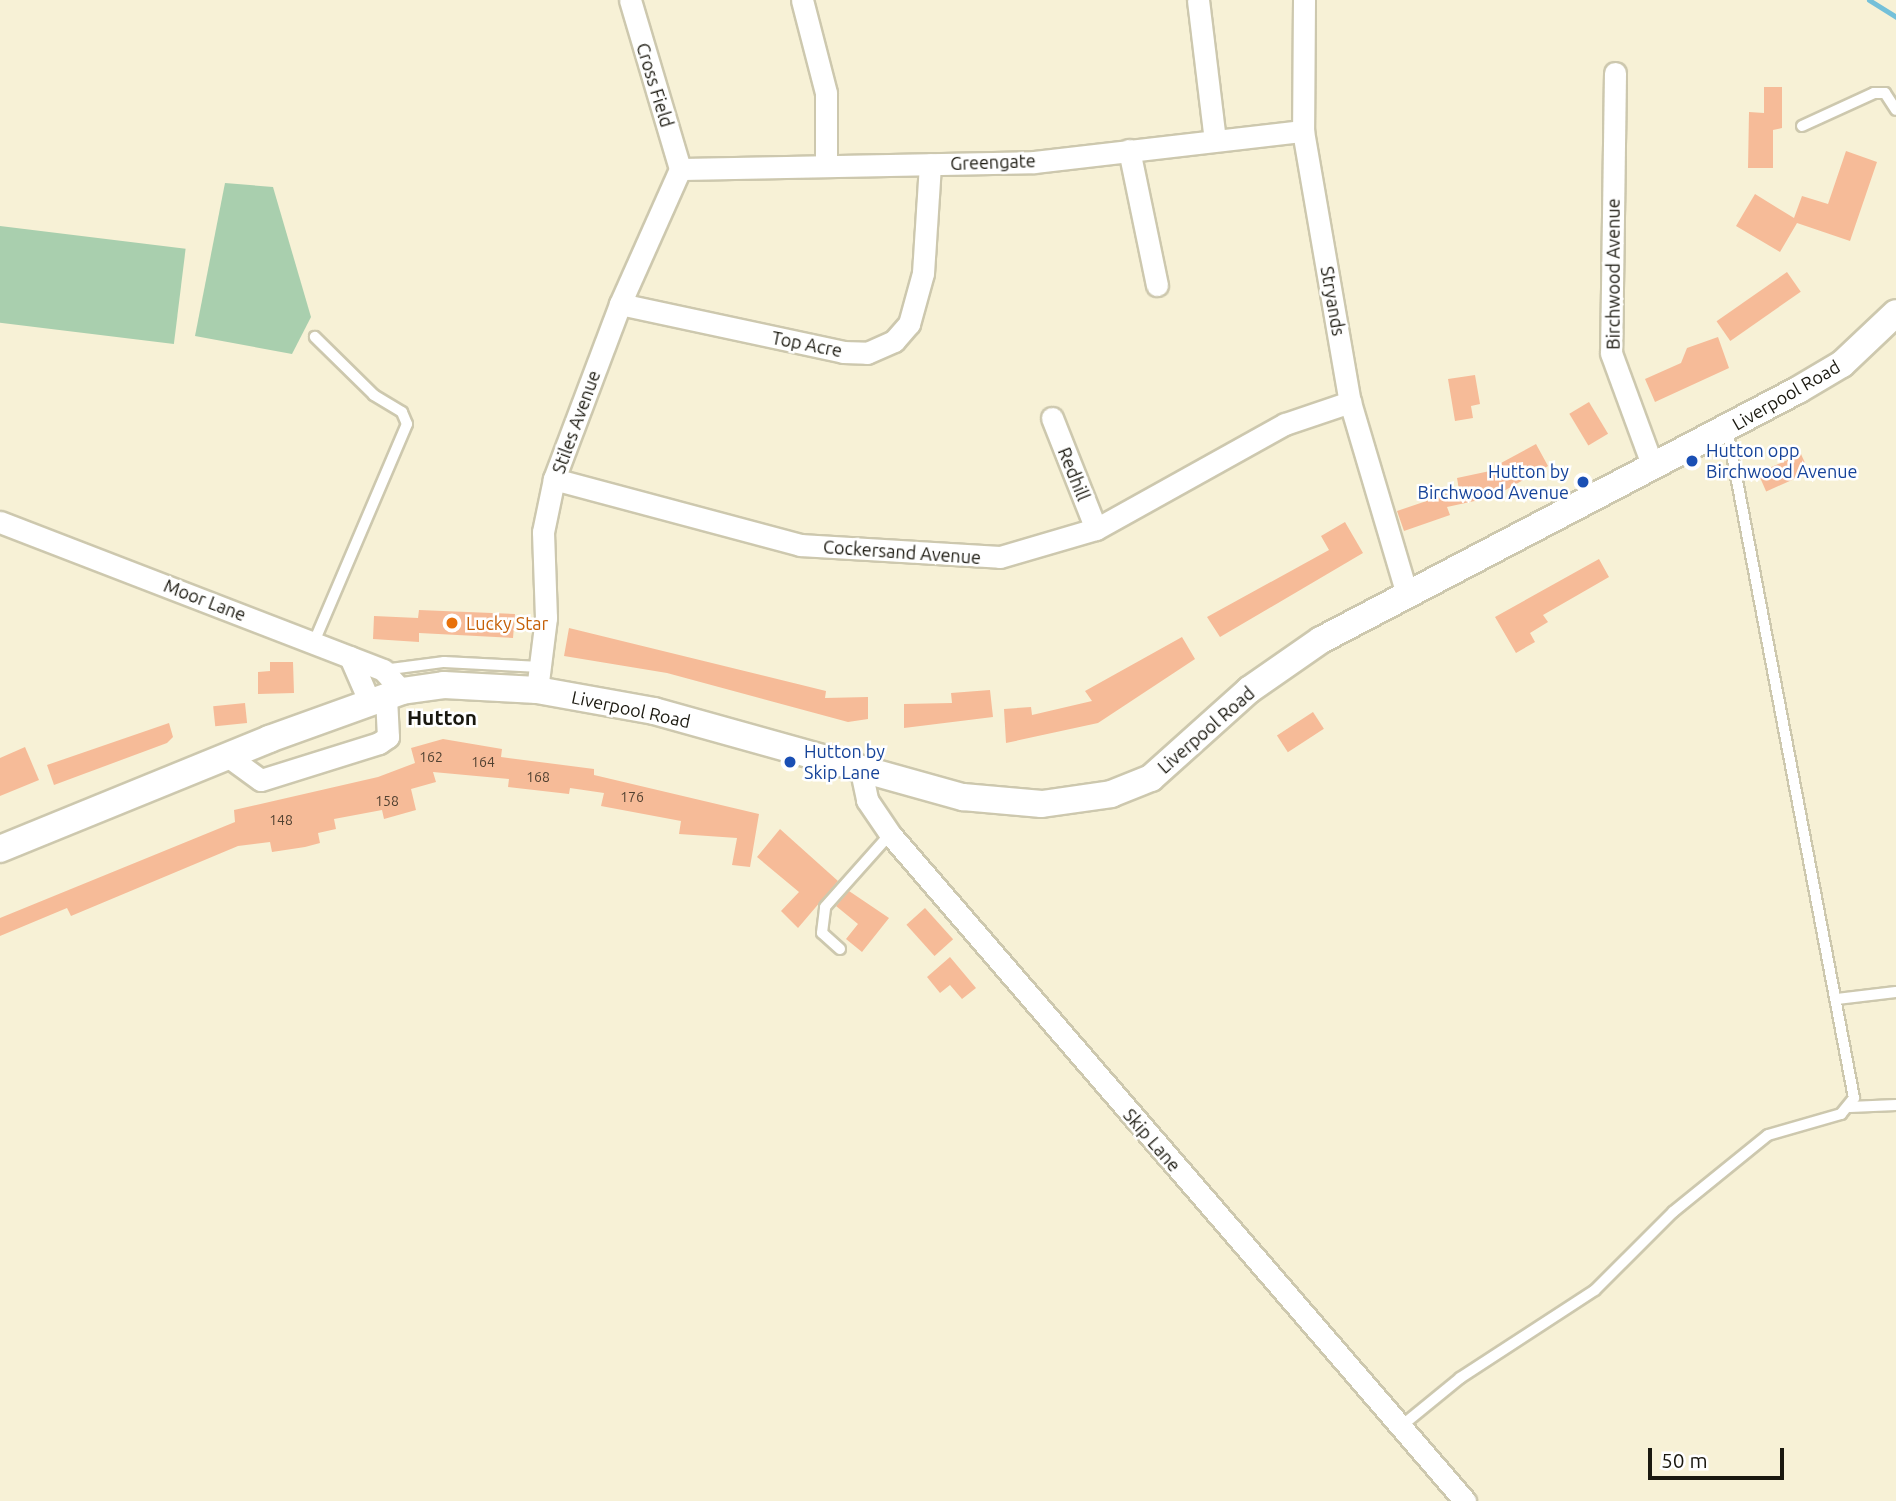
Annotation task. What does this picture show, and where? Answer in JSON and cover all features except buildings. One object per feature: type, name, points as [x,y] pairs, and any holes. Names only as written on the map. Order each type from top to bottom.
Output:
[{"type":"street","name":"Cross Field","points":[[630,0],[680,169]]},
{"type":"street","points":[[802,0],[826,93],[826,166]]},
{"type":"street","points":[[1198,0],[1215,140]]},
{"type":"street","name":"Stryands","points":[[1304,0],[1303,131],[1350,402],[1407,595]]},
{"type":"street","name":"Birchwood Avenue","points":[[1615,74],[1611,354],[1653,467]]},
{"type":"street","name":"Greengate","points":[[680,169],[1034,162],[1303,131]]},
{"type":"street","points":[[1129,150],[1157,285]]},
{"type":"street","name":"Top Acre","points":[[620,304],[843,352],[867,353],[894,341],[909,324],[923,273],[930,164]]},
{"type":"street","name":"Stiles Avenue","points":[[539,678],[543,532],[554,479],[620,304],[680,169]]},
{"type":"street","name":"Liverpool Road","points":[[0,849],[386,697],[444,685],[539,678],[995,802],[1053,803],[1111,794],[1151,778],[1249,690],[1321,640],[1727,428],[1842,364],[1893,322]]},
{"type":"street","name":"Cockersand Avenue","points":[[554,479],[800,545],[960,559],[1053,545],[1096,529],[1285,425],[1350,402]]},
{"type":"street","name":"Redhill","points":[[1052,418],[1096,529]]},
{"type":"street","name":"Moor Lane","points":[[0,522],[383,670],[386,697]]},
{"type":"street","points":[[229,757],[261,780],[379,743],[388,737],[386,697],[351,657]]},
{"type":"street","name":"Skip Lane","points":[[860,766],[867,800],[890,834],[1399,1428],[1465,1501]]},
{"type":"lane","points":[[1802,126],[1874,93],[1885,93],[1896,110]]},
{"type":"lane","points":[[314,642],[407,424],[402,412],[374,396],[315,337]]},
{"type":"lane","points":[[1727,428],[1837,999],[1854,1098],[1850,1107]]},
{"type":"lane","points":[[383,670],[444,662],[539,678]]},
{"type":"lane","points":[[840,949],[822,933],[825,907],[890,834]]},
{"type":"lane","points":[[1837,999],[1896,992]]},
{"type":"lane","points":[[1399,1428],[1461,1378],[1595,1290],[1673,1212],[1768,1135],[1850,1107],[1896,1105]]},
{"type":"green space","points":[[225,183],[273,187],[311,317],[292,354],[195,336]]},
{"type":"green space","points":[[0,226],[186,249],[174,344],[0,323]]},
{"type":"waterway","points":[[1869,0],[1896,17]]},
{"type":"place","name":"Hutton opp Birchwood Avenue","points":[[1692,461]]},
{"type":"place","name":"Hutton by Birchwood Avenue","points":[[1583,482]]},
{"type":"place","name":"Lucky Star","points":[[452,623]]},
{"type":"place","name":"Hutton by Skip Lane","points":[[790,762]]},
{"type":"district","name":"Hutton","points":[[442,717]]}]
